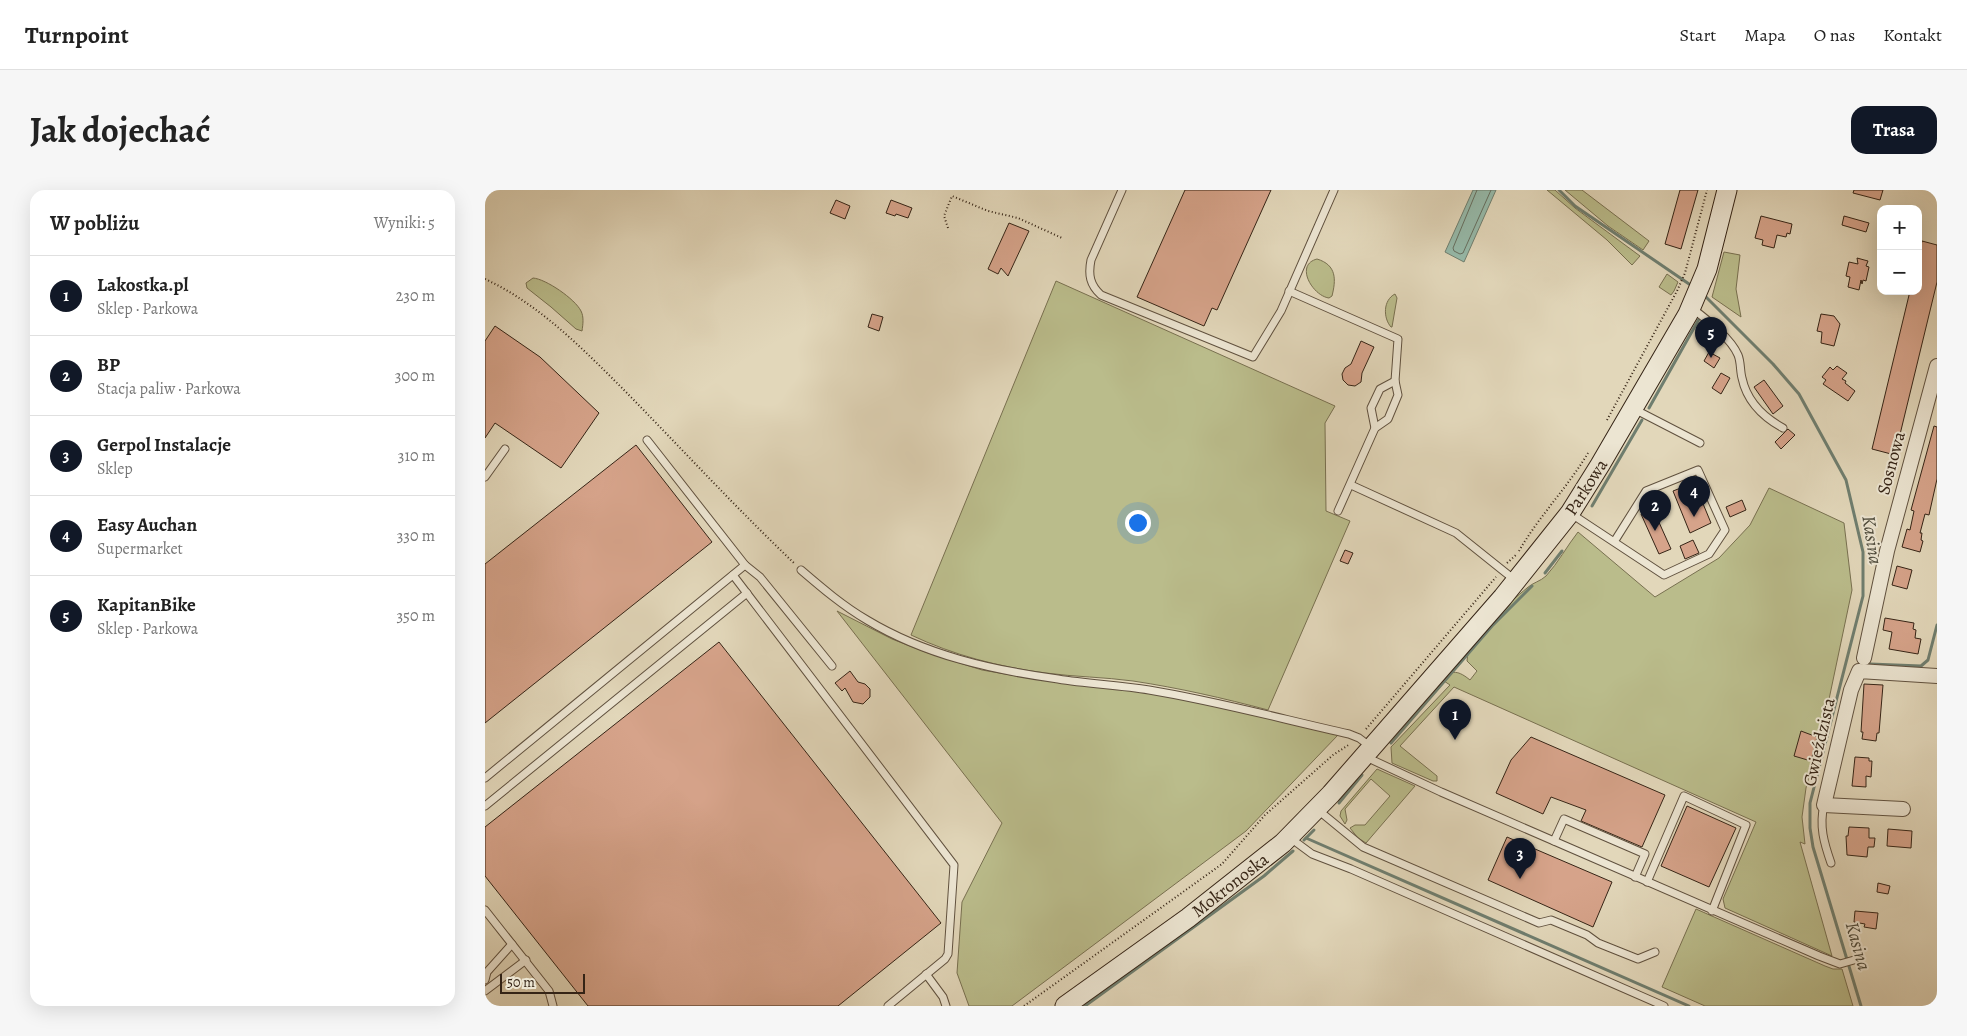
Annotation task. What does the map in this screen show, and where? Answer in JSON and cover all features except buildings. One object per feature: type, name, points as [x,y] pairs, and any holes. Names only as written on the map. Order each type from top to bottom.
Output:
[{"type":"main road","name":"Parkowa","points":[[1367,746],[1516,581],[1570,513],[1600,466],[1695,300],[1714,244],[1727,190]]},
{"type":"main road","name":"Mokronoska","points":[[1065,1006],[1262,861],[1317,809],[1367,746]]},
{"type":"street","name":"Sosnowa","points":[[1861,665],[1887,551],[1937,366]]},
{"type":"street","points":[[1861,665],[1937,676]]},
{"type":"street","name":"Gwieździsta","points":[[1861,665],[1851,690],[1824,805],[1903,809]]},
{"type":"lane","points":[[1122,190],[1091,260],[1089,271],[1094,289],[1101,296],[1253,357],[1281,311],[1334,190]]},
{"type":"lane","points":[[1289,291],[1398,339],[1395,381],[1398,395],[1388,419],[1375,428],[1338,511]]},
{"type":"lane","points":[[1695,300],[1738,355],[1743,381],[1757,410],[1767,419],[1783,428]]},
{"type":"lane","points":[[1375,428],[1371,408],[1380,389],[1395,381]]},
{"type":"lane","points":[[1633,408],[1700,443]]},
{"type":"lane","points":[[647,440],[745,565],[760,577],[832,666]]},
{"type":"lane","points":[[485,477],[505,449]]},
{"type":"lane","points":[[1570,513],[1664,575],[1709,554],[1725,530],[1698,470],[1646,491],[1614,542]]},
{"type":"lane","points":[[1351,485],[1456,532],[1516,581]]},
{"type":"lane","points":[[485,778],[745,565]]},
{"type":"lane","points":[[801,570],[835,599],[868,621],[899,637],[963,661],[1004,671],[1041,677],[1177,695],[1367,746],[1441,792],[1712,911],[1840,964],[1854,960]]},
{"type":"lane","points":[[733,575],[954,865],[948,954],[945,960],[888,1006]]},
{"type":"lane","points":[[485,806],[747,593]]},
{"type":"lane","points":[[1647,882],[1684,796],[1746,825],[1712,911]]},
{"type":"lane","points":[[1824,805],[1823,840],[1831,863]]},
{"type":"lane","points":[[1317,809],[1363,847],[1539,923],[1551,920],[1587,935],[1598,943],[1637,959],[1655,952]]},
{"type":"lane","points":[[1554,841],[1564,819],[1645,854],[1635,877]]},
{"type":"lane","points":[[1289,837],[1311,854],[1351,869],[1664,1006]]},
{"type":"lane","points":[[485,910],[549,991],[553,1006]]},
{"type":"lane","points":[[485,980],[487,972],[512,944]]},
{"type":"lane","points":[[485,991],[526,960]]},
{"type":"lane","points":[[926,974],[943,997],[945,1006]]},
{"type":"path","points":[[1606,422],[1677,292],[1685,273],[1707,190]]},
{"type":"path","points":[[948,228],[944,216],[952,196],[988,211],[1018,218],[1062,238]]},
{"type":"path","points":[[485,279],[528,305],[595,362],[670,436],[759,530],[801,570]]},
{"type":"path","points":[[1507,564],[1516,555],[1528,536],[1563,492],[1590,451]]},
{"type":"path","points":[[1024,1006],[1222,864],[1265,815],[1333,755],[1367,746],[1496,577]]},
{"type":"shaded area","points":[[1547,190],[1555,190],[1575,208],[1640,256],[1632,265],[1607,240]]},
{"type":"shaded area","points":[[1565,190],[1582,190],[1649,241],[1643,250],[1608,226]]},
{"type":"shaded area","points":[[1724,252],[1740,255],[1736,289],[1741,317],[1712,297]]},
{"type":"shaded area","points":[[1317,259],[1328,265],[1334,274],[1332,296],[1329,298],[1317,292],[1308,280],[1307,267],[1310,262]]},
{"type":"shaded area","points":[[1667,274],[1678,282],[1671,295],[1659,287]]},
{"type":"shaded area","points":[[533,278],[552,286],[578,306],[583,316],[582,331],[576,329],[527,288],[526,283]]},
{"type":"shaded area","points":[[1056,281],[1335,406],[1325,423],[1326,511],[1350,521],[1268,710],[1150,684],[1011,667],[943,649],[911,635]]},
{"type":"shaded area","points":[[1395,294],[1397,298],[1391,327],[1388,323],[1385,309],[1388,300]]},
{"type":"shaded area","points":[[1769,488],[1844,523],[1852,590],[1828,704],[1806,788],[1802,817],[1805,844],[1800,842],[1832,956],[1725,908],[1723,899],[1756,822],[1454,687],[1400,746],[1437,776],[1437,781],[1392,763],[1391,747],[1450,685],[1441,679],[1456,672],[1470,680],[1477,671],[1467,661],[1469,652],[1481,631],[1519,594],[1546,576],[1578,532],[1655,597],[1719,558],[1750,525]]},
{"type":"shaded area","points":[[837,611],[892,639],[928,653],[982,670],[1028,678],[1113,686],[1189,699],[1338,735],[1246,831],[1012,1006],[969,1006],[957,973],[962,902],[1002,823]]},
{"type":"shaded area","points":[[1377,769],[1415,786],[1366,843],[1358,838],[1350,828],[1355,825],[1365,825],[1390,796],[1371,779],[1345,809],[1347,820],[1345,824],[1340,816],[1341,811]]},
{"type":"shaded area","points":[[1696,909],[1825,966],[1833,969],[1842,969],[1853,1006],[1705,1006],[1662,987]]},
{"type":"water","points":[[1473,190],[1496,190],[1464,262],[1445,252]]},
{"type":"waterway","name":"Kasina","points":[[1559,190],[1575,206],[1692,286]]},
{"type":"waterway","name":"Kasina","points":[[1703,294],[1773,364],[1799,394],[1846,480],[1863,552],[1863,596],[1810,803],[1810,828],[1813,847],[1861,1006]]},
{"type":"waterway","points":[[1649,408],[1699,319]]},
{"type":"waterway","points":[[1592,506],[1642,420]]},
{"type":"waterway","points":[[1545,573],[1562,551]]},
{"type":"waterway","points":[[1391,743],[1492,626],[1532,586]]},
{"type":"waterway","points":[[1870,664],[1921,666],[1928,660],[1937,625]]},
{"type":"waterway","points":[[1339,803],[1362,775]]},
{"type":"waterway","points":[[1306,838],[1314,830]]},
{"type":"waterway","points":[[1304,840],[1306,838],[1689,1006]]},
{"type":"waterway","points":[[1085,1006],[1264,876],[1293,851]]},
{"type":"place","name":"KapitanBike","points":[[1711,358]]},
{"type":"place","name":"Easy Auchan","points":[[1694,517]]},
{"type":"place","name":"BP","points":[[1655,531]]},
{"type":"place","name":"Lakostka.pl","points":[[1455,740]]},
{"type":"place","name":"Gerpol Instalacje","points":[[1520,879]]}]
